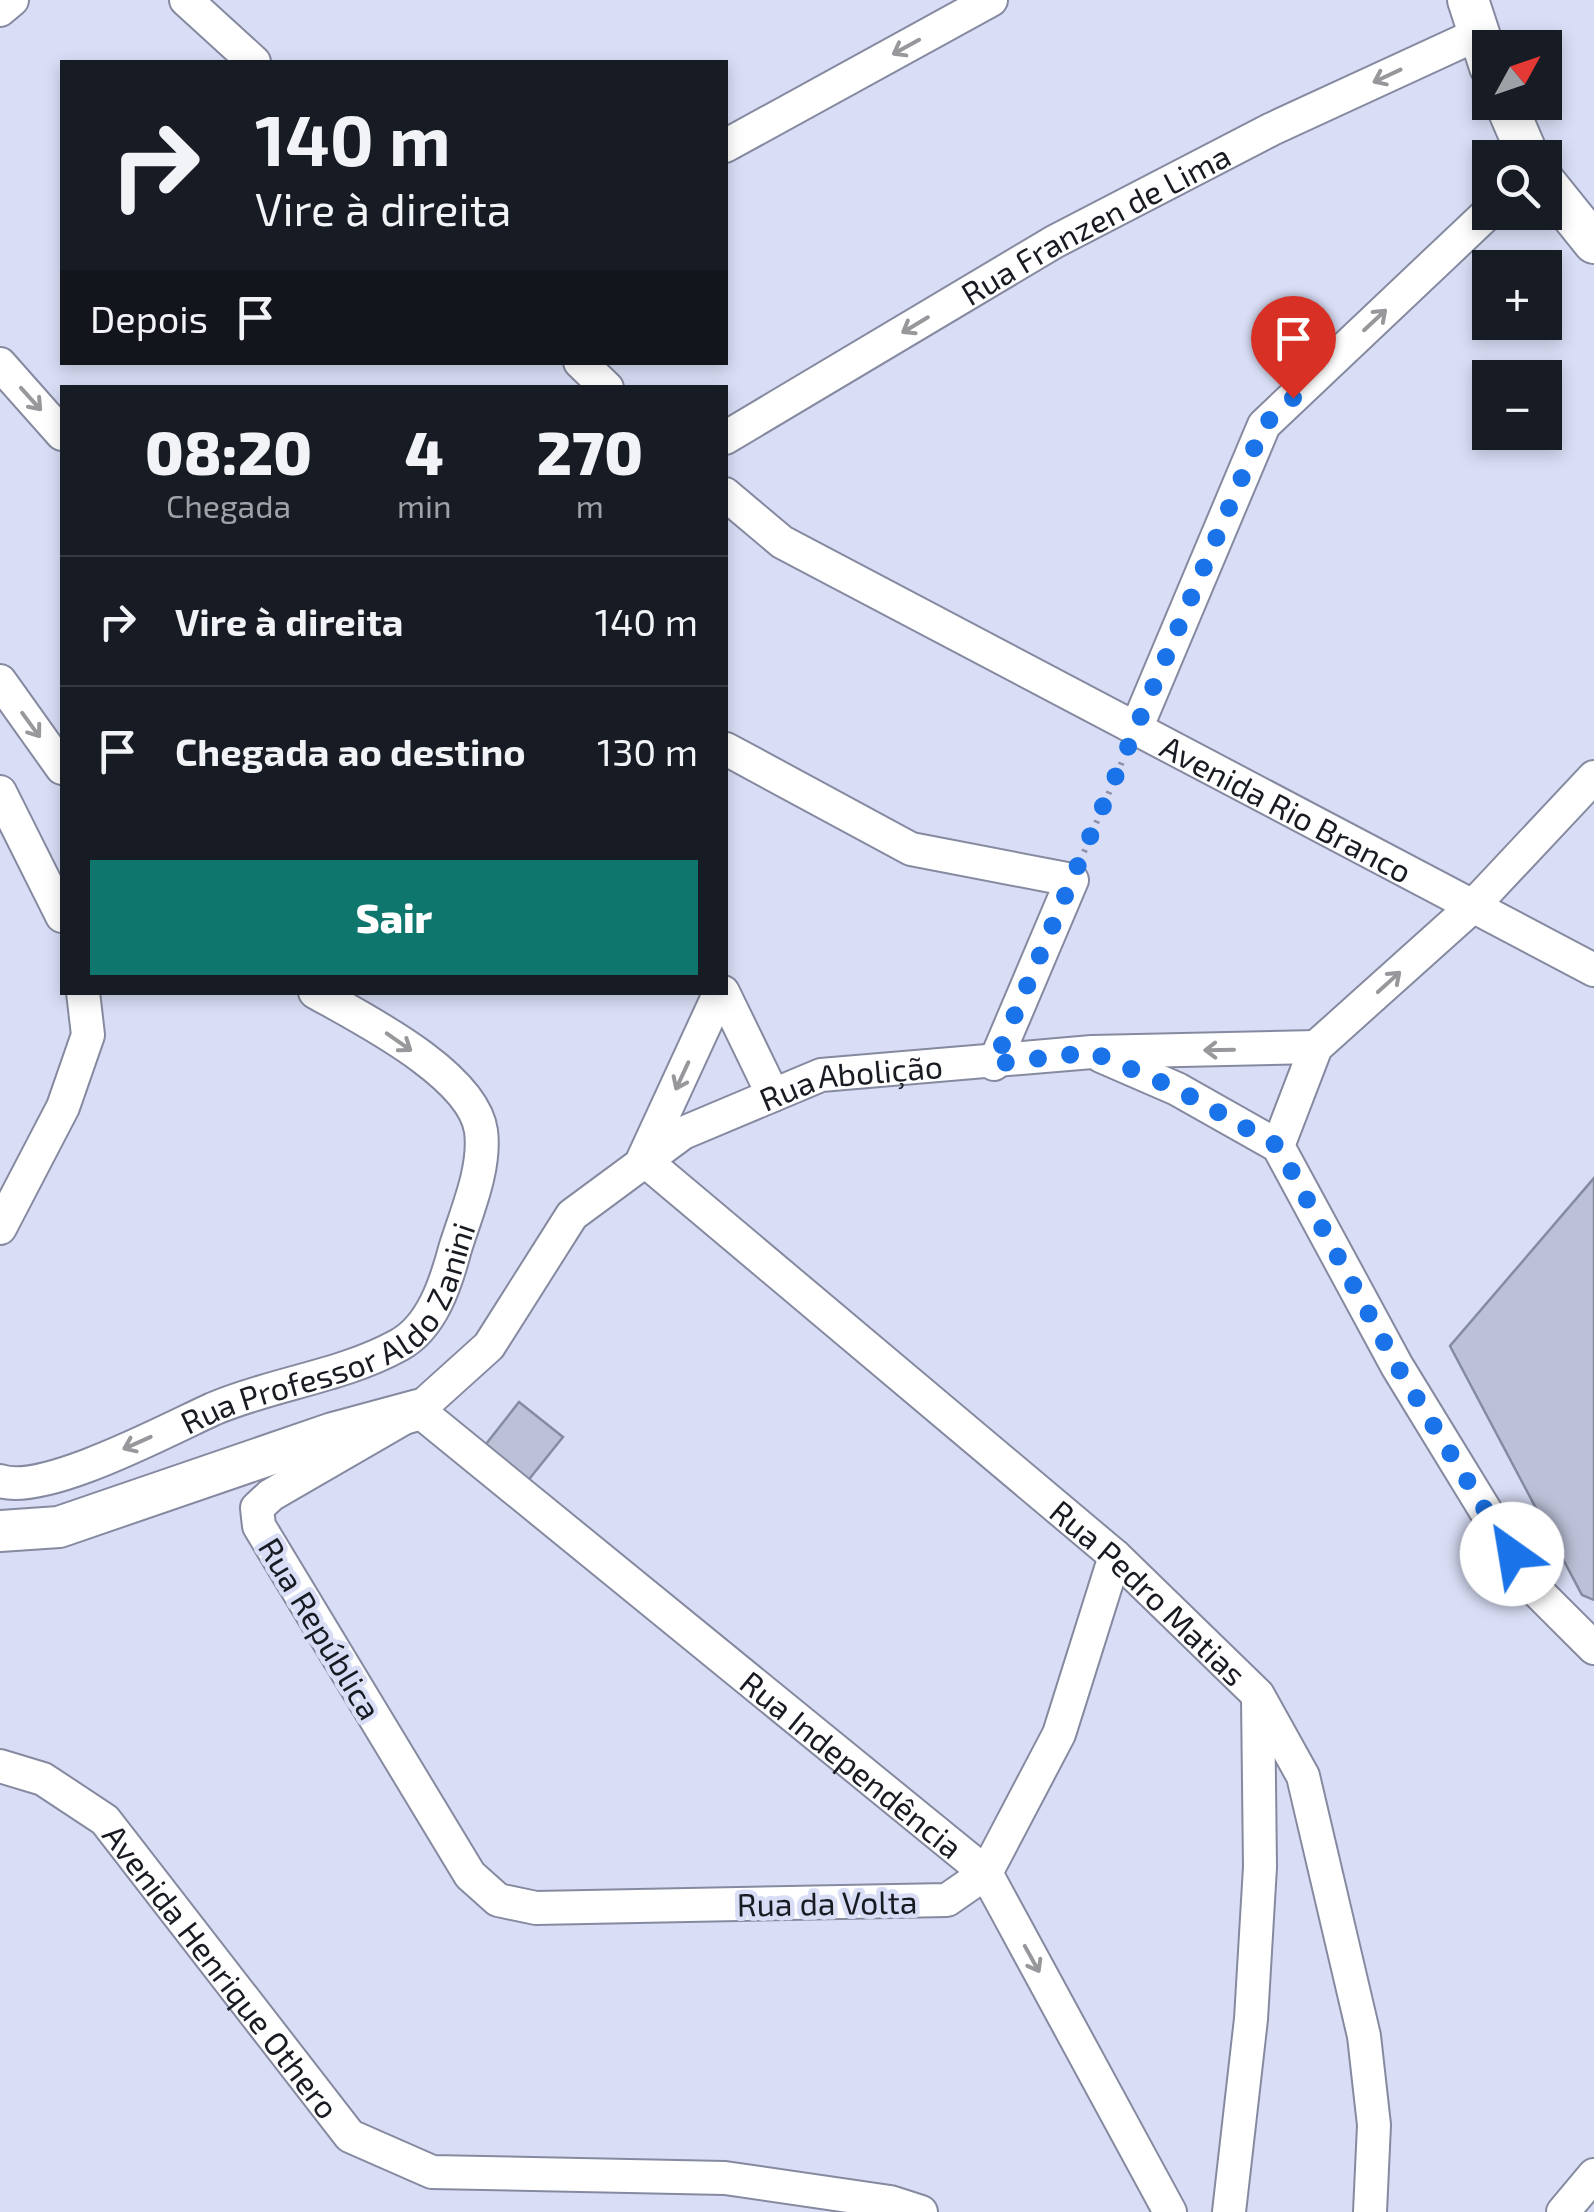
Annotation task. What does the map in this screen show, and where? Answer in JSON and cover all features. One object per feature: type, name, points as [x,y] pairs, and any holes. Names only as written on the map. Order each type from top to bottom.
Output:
[{"type":"street","points":[[0,10],[12,0]]},
{"type":"street","points":[[186,0],[252,60]]},
{"type":"street","points":[[728,144],[992,0]]},
{"type":"street","name":"Rua Franzen de Lima","points":[[728,436],[1054,242],[1272,129],[1472,37]]},
{"type":"street","points":[[1562,203],[1594,243]]},
{"type":"street","points":[[1136,729],[1264,425],[1472,228]]},
{"type":"street","points":[[0,364],[60,432]]},
{"type":"street","points":[[583,365],[604,385]]},
{"type":"street","name":"Avenida Rio Branco","points":[[728,497],[782,542],[1594,970]]},
{"type":"street","points":[[0,681],[60,765]]},
{"type":"street","points":[[728,750],[911,849],[1072,880],[994,1064]]},
{"type":"street","points":[[1278,1146],[1316,1048],[1472,907],[1594,776]]},
{"type":"street","points":[[0,792],[60,912]]},
{"type":"street","points":[[0,1228],[62,1107],[88,1035],[83,995]]},
{"type":"street","name":"Rua Professor Aldo Zanini","points":[[0,1481],[64,1475],[250,1394],[318,1378],[403,1344],[430,1316],[448,1273],[479,1169],[481,1128],[462,1094],[402,1042],[321,995]]},
{"type":"street","points":[[643,1159],[720,995]]},
{"type":"street","points":[[722,995],[773,1096]]},
{"type":"street","name":"Rua Abolição","points":[[418,1410],[489,1346],[572,1215],[683,1133],[821,1075],[994,1064],[1092,1052],[1316,1048]]},
{"type":"street","points":[[1092,1052],[1177,1089],[1278,1146],[1397,1366],[1531,1586],[1594,1648]]},
{"type":"street","name":"Rua Pedro Matias","points":[[643,1159],[1115,1556],[1258,1695],[1260,1866],[1250,2020],[1228,2212]]},
{"type":"street","points":[[0,1531],[60,1528],[333,1433],[418,1410]]},
{"type":"street","name":"Rua Independência","points":[[418,1410],[986,1873],[1170,2212]]},
{"type":"street","name":"Rua República","points":[[418,1410],[271,1495],[257,1508],[259,1526],[470,1875],[498,1900]]},
{"type":"street","name":"Rua da Volta","points":[[498,1900],[536,1908],[947,1900],[986,1873],[1059,1734],[1115,1556]]},
{"type":"street","points":[[1258,1695],[1303,1776],[1364,2036],[1374,2125],[1370,2212]]},
{"type":"street","name":"Avenida Henrique Othero","points":[[0,1766],[43,1779],[105,1820],[350,2136],[432,2172],[725,2178],[890,2202],[921,2212]]},
{"type":"street","points":[[1562,2212],[1594,2175]]},
{"type":"path","points":[[1072,880],[1136,729]]},
{"type":"building","points":[[1594,1178],[1594,1600],[1582,1595],[1450,1346]]},
{"type":"building","points":[[519,1402],[563,1437],[522,1488],[479,1453]]},
{"type":"route","points":[[1293,398],[1264,425],[994,1064],[1092,1052],[1177,1089],[1278,1146],[1397,1366],[1512,1554]]}]
